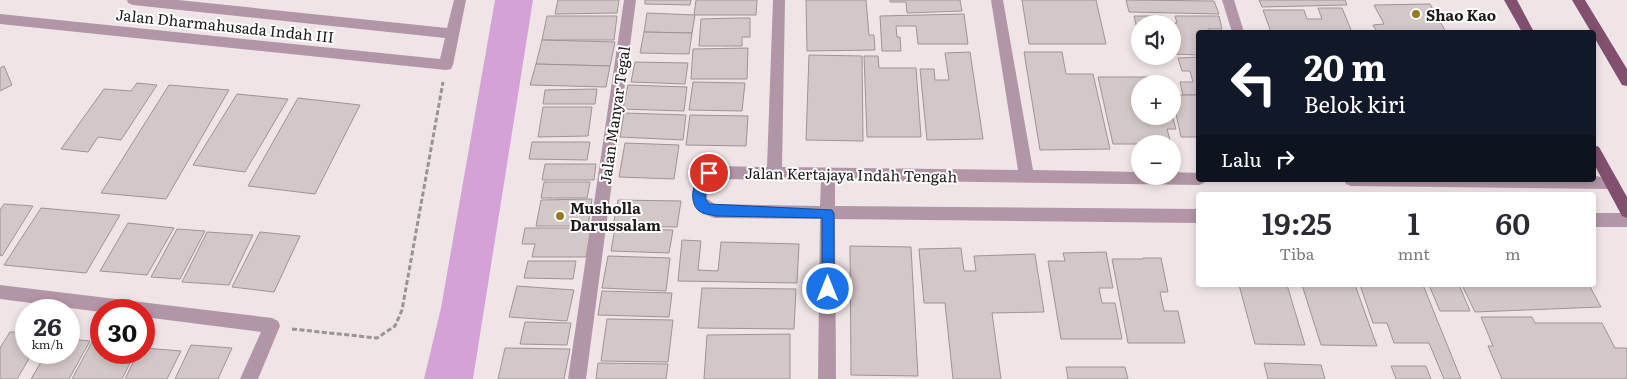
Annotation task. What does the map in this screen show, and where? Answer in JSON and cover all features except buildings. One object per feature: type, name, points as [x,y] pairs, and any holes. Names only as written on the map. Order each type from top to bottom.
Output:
[{"type":"main road","points":[[1510,0],[1527,30]]},
{"type":"main road","points":[[1578,0],[1627,81]]},
{"type":"main road","points":[[1596,154],[1627,211]]},
{"type":"street","name":"Jalan Dharmahusada Indah III","points":[[133,0],[453,34]]},
{"type":"street","points":[[446,65],[460,0]]},
{"type":"street","name":"Jalan Manyar Tegal","points":[[577,379],[630,0]]},
{"type":"street","points":[[774,173],[779,0]]},
{"type":"street","points":[[997,0],[1027,177]]},
{"type":"street","points":[[1228,0],[1237,30]]},
{"type":"street","name":"Jalan Dharmahusada Indah III","points":[[0,19],[446,65]]},
{"type":"street","name":"Jalan Kertajaya Indah Tengah","points":[[1196,178],[709,173],[702,179],[699,198],[701,205],[715,211],[1196,216]]},
{"type":"street","points":[[828,174],[828,379]]},
{"type":"street","points":[[1525,182],[1612,183]]},
{"type":"street","points":[[1596,220],[1627,220]]},
{"type":"street","points":[[0,292],[90,303]]},
{"type":"street","points":[[155,312],[272,326],[249,379]]},
{"type":"path","points":[[272,326],[376,338],[390,331],[397,323],[402,310],[446,65]]},
{"type":"shaded area","points":[[495,0],[533,0],[473,379],[424,379],[441,308]]},
{"type":"place","name":"Shao Kao","points":[[1416,14]]},
{"type":"place","name":"Musholla Darussalam","points":[[560,216]]},
{"type":"route","points":[[709,173],[702,179],[699,198],[701,205],[706,209],[715,211],[828,213],[828,289]]}]
